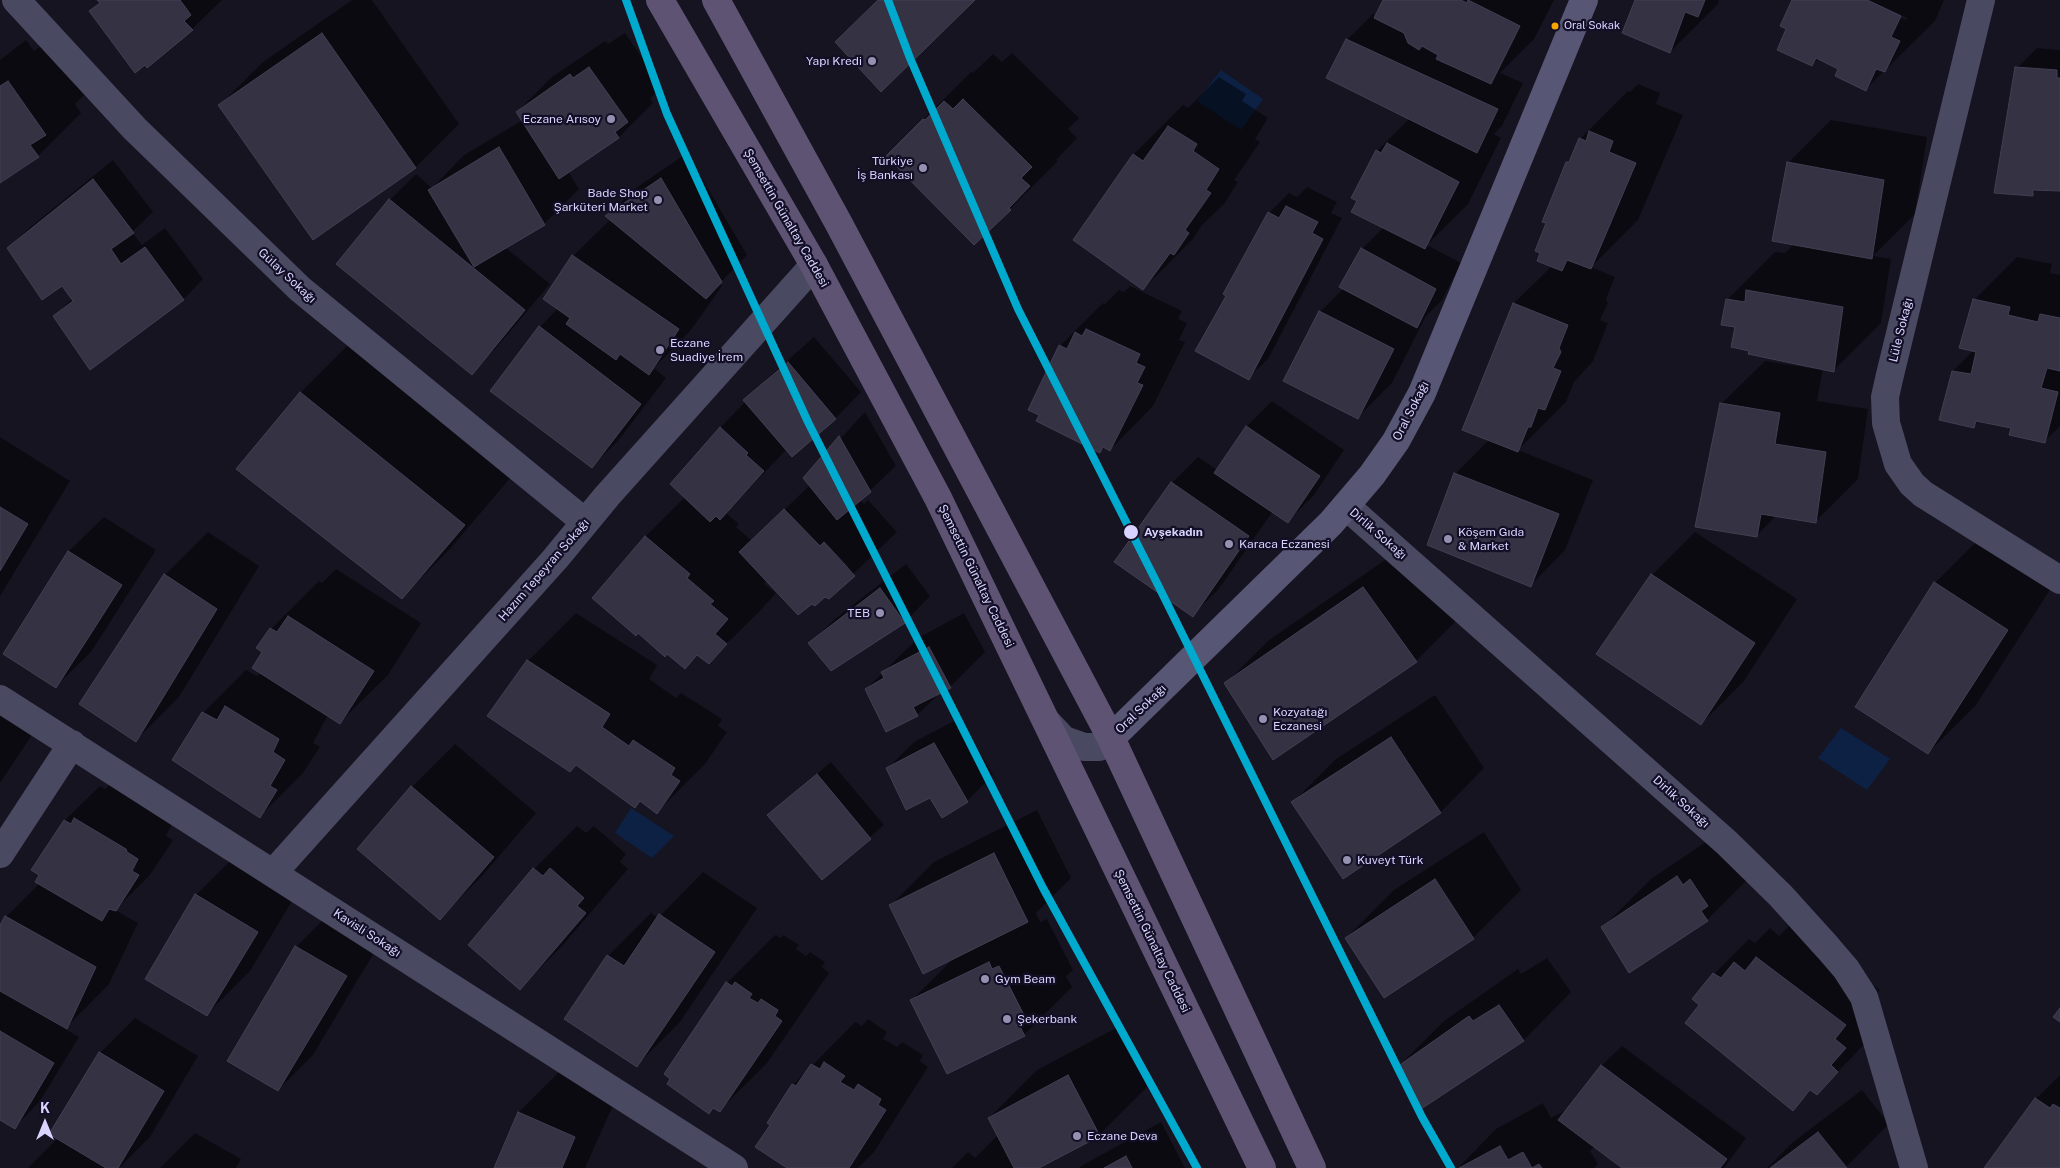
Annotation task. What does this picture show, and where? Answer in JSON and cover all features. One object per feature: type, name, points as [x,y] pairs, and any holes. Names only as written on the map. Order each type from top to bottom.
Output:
[{"type":"main road","name":"Şemsettin Günaltay Caddesi","points":[[660,0],[814,265],[938,498],[1262,1168]]},
{"type":"main road","points":[[716,0],[848,241],[1111,738],[1308,1164]]},
{"type":"street","name":"Gülay Sokağı","points":[[16,0],[135,128],[300,289],[585,522]]},
{"type":"street","name":"Oral Sokağı","points":[[1111,738],[1346,506],[1396,441],[1422,393],[1584,0]]},
{"type":"street","name":"Lüle Sokağı","points":[[1981,0],[1889,379],[1885,397],[1886,423],[1898,464],[1912,484],[1923,494],[2060,580]]},
{"type":"street","name":"Hazım Tepeyran Sokağı","points":[[273,873],[555,559],[585,522],[814,265]]},
{"type":"street","name":"Dirlik Sokağı","points":[[1346,506],[1727,843],[1781,896],[1828,948],[1852,977],[1866,1003],[1914,1168]]},
{"type":"street","name":"Kavisli Sokağı","points":[[0,699],[734,1168]]},
{"type":"street","points":[[1048,723],[1064,740],[1084,747],[1099,747],[1111,738]]},
{"type":"street","points":[[0,854],[72,744]]},
{"type":"water","points":[[1221,70],[1263,99],[1241,130],[1197,101]]},
{"type":"water","points":[[1841,728],[1890,759],[1867,790],[1818,758]]},
{"type":"water","points":[[631,808],[674,836],[652,858],[615,833]]},
{"type":"building","points":[[97,0],[180,0],[191,15],[184,21],[193,30],[147,68],[145,65],[135,73],[89,11],[100,3]]},
{"type":"building","points":[[878,0],[975,0],[881,92],[835,42]]},
{"type":"building","points":[[1383,0],[1461,0],[1467,3],[1468,0],[1520,26],[1491,84],[1436,59],[1438,55],[1422,46],[1419,50],[1408,43],[1404,33],[1374,18]]},
{"type":"building","points":[[1635,0],[1705,0],[1698,17],[1685,12],[1670,53],[1622,33]]},
{"type":"building","points":[[1792,0],[1867,0],[1901,16],[1891,37],[1900,41],[1885,72],[1876,69],[1866,91],[1835,76],[1838,69],[1816,58],[1812,66],[1777,50],[1786,29],[1780,26]]},
{"type":"building","points":[[322,33],[416,168],[313,240],[218,105]]},
{"type":"building","points":[[1346,39],[1498,109],[1477,153],[1326,78]]},
{"type":"building","points":[[589,67],[628,122],[615,132],[619,138],[559,179],[516,112],[570,74],[573,78]]},
{"type":"building","points":[[2015,67],[2057,70],[2057,78],[2060,78],[2060,191],[2033,190],[2033,196],[1994,193]]},
{"type":"building","points":[[8,81],[46,135],[30,145],[39,157],[0,183],[0,86]]},
{"type":"building","points":[[963,99],[1032,167],[1021,178],[1030,186],[1009,208],[1011,210],[974,245],[886,156],[944,101],[953,109]]},
{"type":"building","points":[[1168,126],[1197,144],[1193,151],[1219,169],[1206,190],[1211,193],[1185,230],[1189,233],[1174,255],[1170,253],[1143,290],[1073,240],[1133,154],[1143,161]]},
{"type":"building","points":[[1589,131],[1613,141],[1609,152],[1636,163],[1591,269],[1567,260],[1562,271],[1537,261],[1540,253],[1535,251],[1546,223],[1542,222],[1566,162],[1569,162],[1579,138],[1586,141]]},
{"type":"building","points":[[1387,143],[1459,182],[1425,249],[1351,212],[1357,201],[1351,198],[1376,150],[1381,153]]},
{"type":"building","points":[[499,147],[545,225],[474,267],[428,190]]},
{"type":"building","points":[[1787,162],[1884,180],[1872,259],[1772,241]]},
{"type":"building","points":[[661,178],[722,282],[706,299],[605,216]]},
{"type":"building","points":[[93,179],[134,233],[111,249],[121,264],[145,247],[184,300],[90,370],[53,316],[73,301],[62,286],[42,300],[7,248]]},
{"type":"building","points":[[389,199],[525,310],[472,375],[336,264]]},
{"type":"building","points":[[1286,206],[1318,222],[1312,233],[1323,239],[1249,380],[1195,351],[1226,296],[1223,294],[1268,212],[1279,218]]},
{"type":"building","points":[[1361,248],[1436,289],[1417,328],[1339,287]]},
{"type":"building","points":[[572,255],[679,329],[649,375],[620,354],[616,360],[566,324],[570,318],[543,299]]},
{"type":"building","points":[[1746,290],[1843,307],[1834,372],[1748,354],[1749,351],[1731,347],[1735,327],[1721,325],[1726,299],[1745,302]]},
{"type":"building","points":[[1973,299],[2010,307],[2008,315],[2038,322],[2040,314],[2060,318],[2060,371],[2047,368],[2041,388],[2058,392],[2045,443],[2009,435],[2011,428],[1976,421],[1974,428],[1939,420],[1952,371],[1971,374],[1976,352],[1959,348]]},
{"type":"building","points":[[1513,303],[1568,325],[1559,348],[1561,352],[1553,368],[1561,371],[1545,410],[1538,408],[1518,452],[1462,430]]},
{"type":"building","points":[[1319,311],[1394,349],[1358,419],[1283,381]]},
{"type":"building","points":[[539,326],[641,404],[592,468],[490,391]]},
{"type":"building","points":[[1086,329],[1140,354],[1136,363],[1145,367],[1137,383],[1143,385],[1110,451],[1103,447],[1100,453],[1036,421],[1039,415],[1028,410],[1059,345],[1067,349],[1075,332],[1082,336]]},
{"type":"building","points":[[788,362],[836,419],[792,457],[743,400]]},
{"type":"building","points":[[300,392],[465,525],[402,599],[236,469]]},
{"type":"building","points":[[1720,403],[1780,413],[1775,444],[1826,452],[1816,523],[1761,514],[1757,537],[1695,527]]},
{"type":"building","points":[[1246,426],[1320,476],[1288,523],[1214,473]]},
{"type":"building","points":[[720,427],[764,471],[720,520],[716,516],[710,522],[670,484]]},
{"type":"building","points":[[839,436],[871,492],[837,520],[803,478]]},
{"type":"building","points":[[1454,473],[1559,514],[1531,587],[1427,545]]},
{"type":"building","points":[[1171,482],[1249,536],[1193,617],[1114,562]]},
{"type":"building","points":[[0,507],[28,524],[0,571]]},
{"type":"building","points":[[784,509],[820,546],[824,542],[855,576],[829,599],[825,597],[815,606],[812,604],[798,615],[739,552]]},
{"type":"building","points":[[645,536],[690,574],[687,578],[714,601],[710,604],[728,619],[715,634],[727,644],[709,664],[697,655],[685,669],[667,654],[665,657],[638,633],[636,636],[592,598]]},
{"type":"building","points":[[68,551],[122,585],[56,688],[3,654]]},
{"type":"building","points":[[164,574],[217,609],[136,742],[79,704]]},
{"type":"building","points":[[1651,574],[1755,643],[1701,725],[1596,654]]},
{"type":"building","points":[[1934,582],[2008,630],[1928,754],[1855,707]]},
{"type":"building","points":[[1363,587],[1417,662],[1273,760],[1224,683]]},
{"type":"building","points":[[880,588],[905,623],[831,671],[808,643]]},
{"type":"building","points":[[288,616],[374,671],[340,724],[252,668],[262,652],[256,648],[270,628],[277,632]]},
{"type":"building","points":[[929,647],[951,688],[913,707],[918,716],[886,732],[865,689],[884,678],[881,672]]},
{"type":"building","points":[[527,660],[610,714],[602,727],[629,746],[633,740],[675,768],[671,775],[680,781],[657,814],[640,801],[635,808],[576,765],[570,772],[487,716]]},
{"type":"building","points":[[225,706],[279,739],[273,752],[285,760],[270,786],[277,790],[260,818],[172,760],[202,712],[217,720]]},
{"type":"building","points":[[1391,737],[1441,813],[1343,879],[1291,802]]},
{"type":"building","points":[[934,743],[968,802],[942,818],[930,798],[906,810],[886,768]]},
{"type":"building","points":[[817,774],[871,839],[822,880],[767,815]]},
{"type":"building","points":[[411,786],[494,857],[440,920],[357,849]]},
{"type":"building","points":[[74,818],[126,849],[127,852],[138,859],[132,871],[139,875],[116,911],[109,909],[102,921],[35,882],[39,875],[31,870],[64,820],[71,824]]},
{"type":"building","points":[[994,853],[1028,922],[923,974],[889,905]]},
{"type":"building","points":[[533,868],[543,876],[550,868],[584,898],[577,906],[586,913],[520,990],[468,945]]},
{"type":"building","points":[[1677,876],[1683,885],[1690,879],[1708,906],[1701,911],[1708,921],[1629,973],[1601,927]]},
{"type":"building","points":[[1435,879],[1474,939],[1384,998],[1345,938]]},
{"type":"building","points":[[195,894],[258,932],[207,1016],[145,979]]},
{"type":"building","points":[[659,914],[715,952],[637,1067],[564,1019],[607,955],[624,966]]},
{"type":"building","points":[[5,916],[96,967],[67,1029],[0,991],[0,925]]},
{"type":"building","points":[[295,946],[347,976],[278,1091],[227,1061]]},
{"type":"building","points":[[1756,957],[1846,1025],[1835,1039],[1846,1048],[1831,1065],[1838,1072],[1817,1095],[1810,1090],[1793,1111],[1685,1023],[1699,1005],[1692,999],[1713,973],[1721,978],[1734,962],[1745,971]]},
{"type":"building","points":[[989,962],[992,969],[999,966],[1026,1019],[1018,1023],[1025,1036],[947,1074],[910,1000]]},
{"type":"building","points":[[726,982],[732,986],[735,982],[752,994],[749,998],[758,1003],[761,999],[778,1010],[775,1016],[782,1021],[720,1112],[713,1108],[709,1114],[667,1084],[670,1079],[664,1074]]},
{"type":"building","points":[[1499,1005],[1524,1041],[1421,1109],[1394,1069],[1469,1016],[1473,1021]]},
{"type":"building","points":[[2060,1008],[2060,1022],[2053,1017]]},
{"type":"building","points":[[0,1031],[54,1063],[15,1129],[0,1120]]},
{"type":"building","points":[[99,1052],[164,1091],[118,1168],[106,1168],[49,1134]]},
{"type":"building","points":[[824,1062],[845,1076],[840,1082],[854,1090],[858,1084],[881,1099],[878,1105],[886,1110],[849,1168],[787,1168],[755,1147],[770,1125],[767,1123],[792,1084],[796,1086],[811,1064],[820,1069]]},
{"type":"building","points":[[1601,1065],[1727,1159],[1720,1168],[1622,1168],[1558,1120]]},
{"type":"building","points":[[1068,1075],[1100,1136],[1039,1168],[1014,1168],[988,1118]]},
{"type":"building","points":[[2035,1098],[2050,1108],[2053,1104],[2060,1108],[2060,1168],[1984,1168]]},
{"type":"building","points":[[518,1112],[575,1137],[562,1168],[494,1168]]},
{"type":"building","points":[[1818,1132],[1847,1168],[1770,1168]]},
{"type":"building","points":[[1500,1146],[1508,1160],[1523,1152],[1532,1168],[1459,1168]]},
{"type":"building","points":[[1126,1156],[1132,1168],[1104,1168]]},
{"type":"building","points":[[1539,1164],[1542,1168],[1532,1168]]},
{"type":"transit line","points":[[626,0],[667,114],[808,422],[1043,888],[1197,1168]]},
{"type":"transit line","points":[[888,0],[910,58],[1018,309],[1155,579],[1422,1117],[1451,1168]]},
{"type":"place","name":"Oral Sokak","points":[[1555,26]]},
{"type":"place","name":"Yapı Kredi","points":[[872,61]]},
{"type":"place","name":"Eczane Arısoy","points":[[611,119]]},
{"type":"place","name":"Türkiye İş Bankası","points":[[923,168]]},
{"type":"place","name":"Bade Shop Şarküteri Market","points":[[658,200]]},
{"type":"place","name":"Eczane Suadiye İrem","points":[[660,350]]},
{"type":"place","name":"Ayşekadın","points":[[1131,532]]},
{"type":"place","name":"Köşem Gıda & Market","points":[[1448,539]]},
{"type":"place","name":"Karaca Eczanesi","points":[[1229,544]]},
{"type":"place","name":"TEB","points":[[880,613]]},
{"type":"place","name":"Kozyatağı Eczanesi","points":[[1263,719]]},
{"type":"place","name":"Kuveyt Türk","points":[[1347,860]]},
{"type":"place","name":"Gym Beam","points":[[985,979]]},
{"type":"place","name":"Şekerbank","points":[[1007,1019]]},
{"type":"place","name":"Eczane Deva","points":[[1077,1136]]}]
